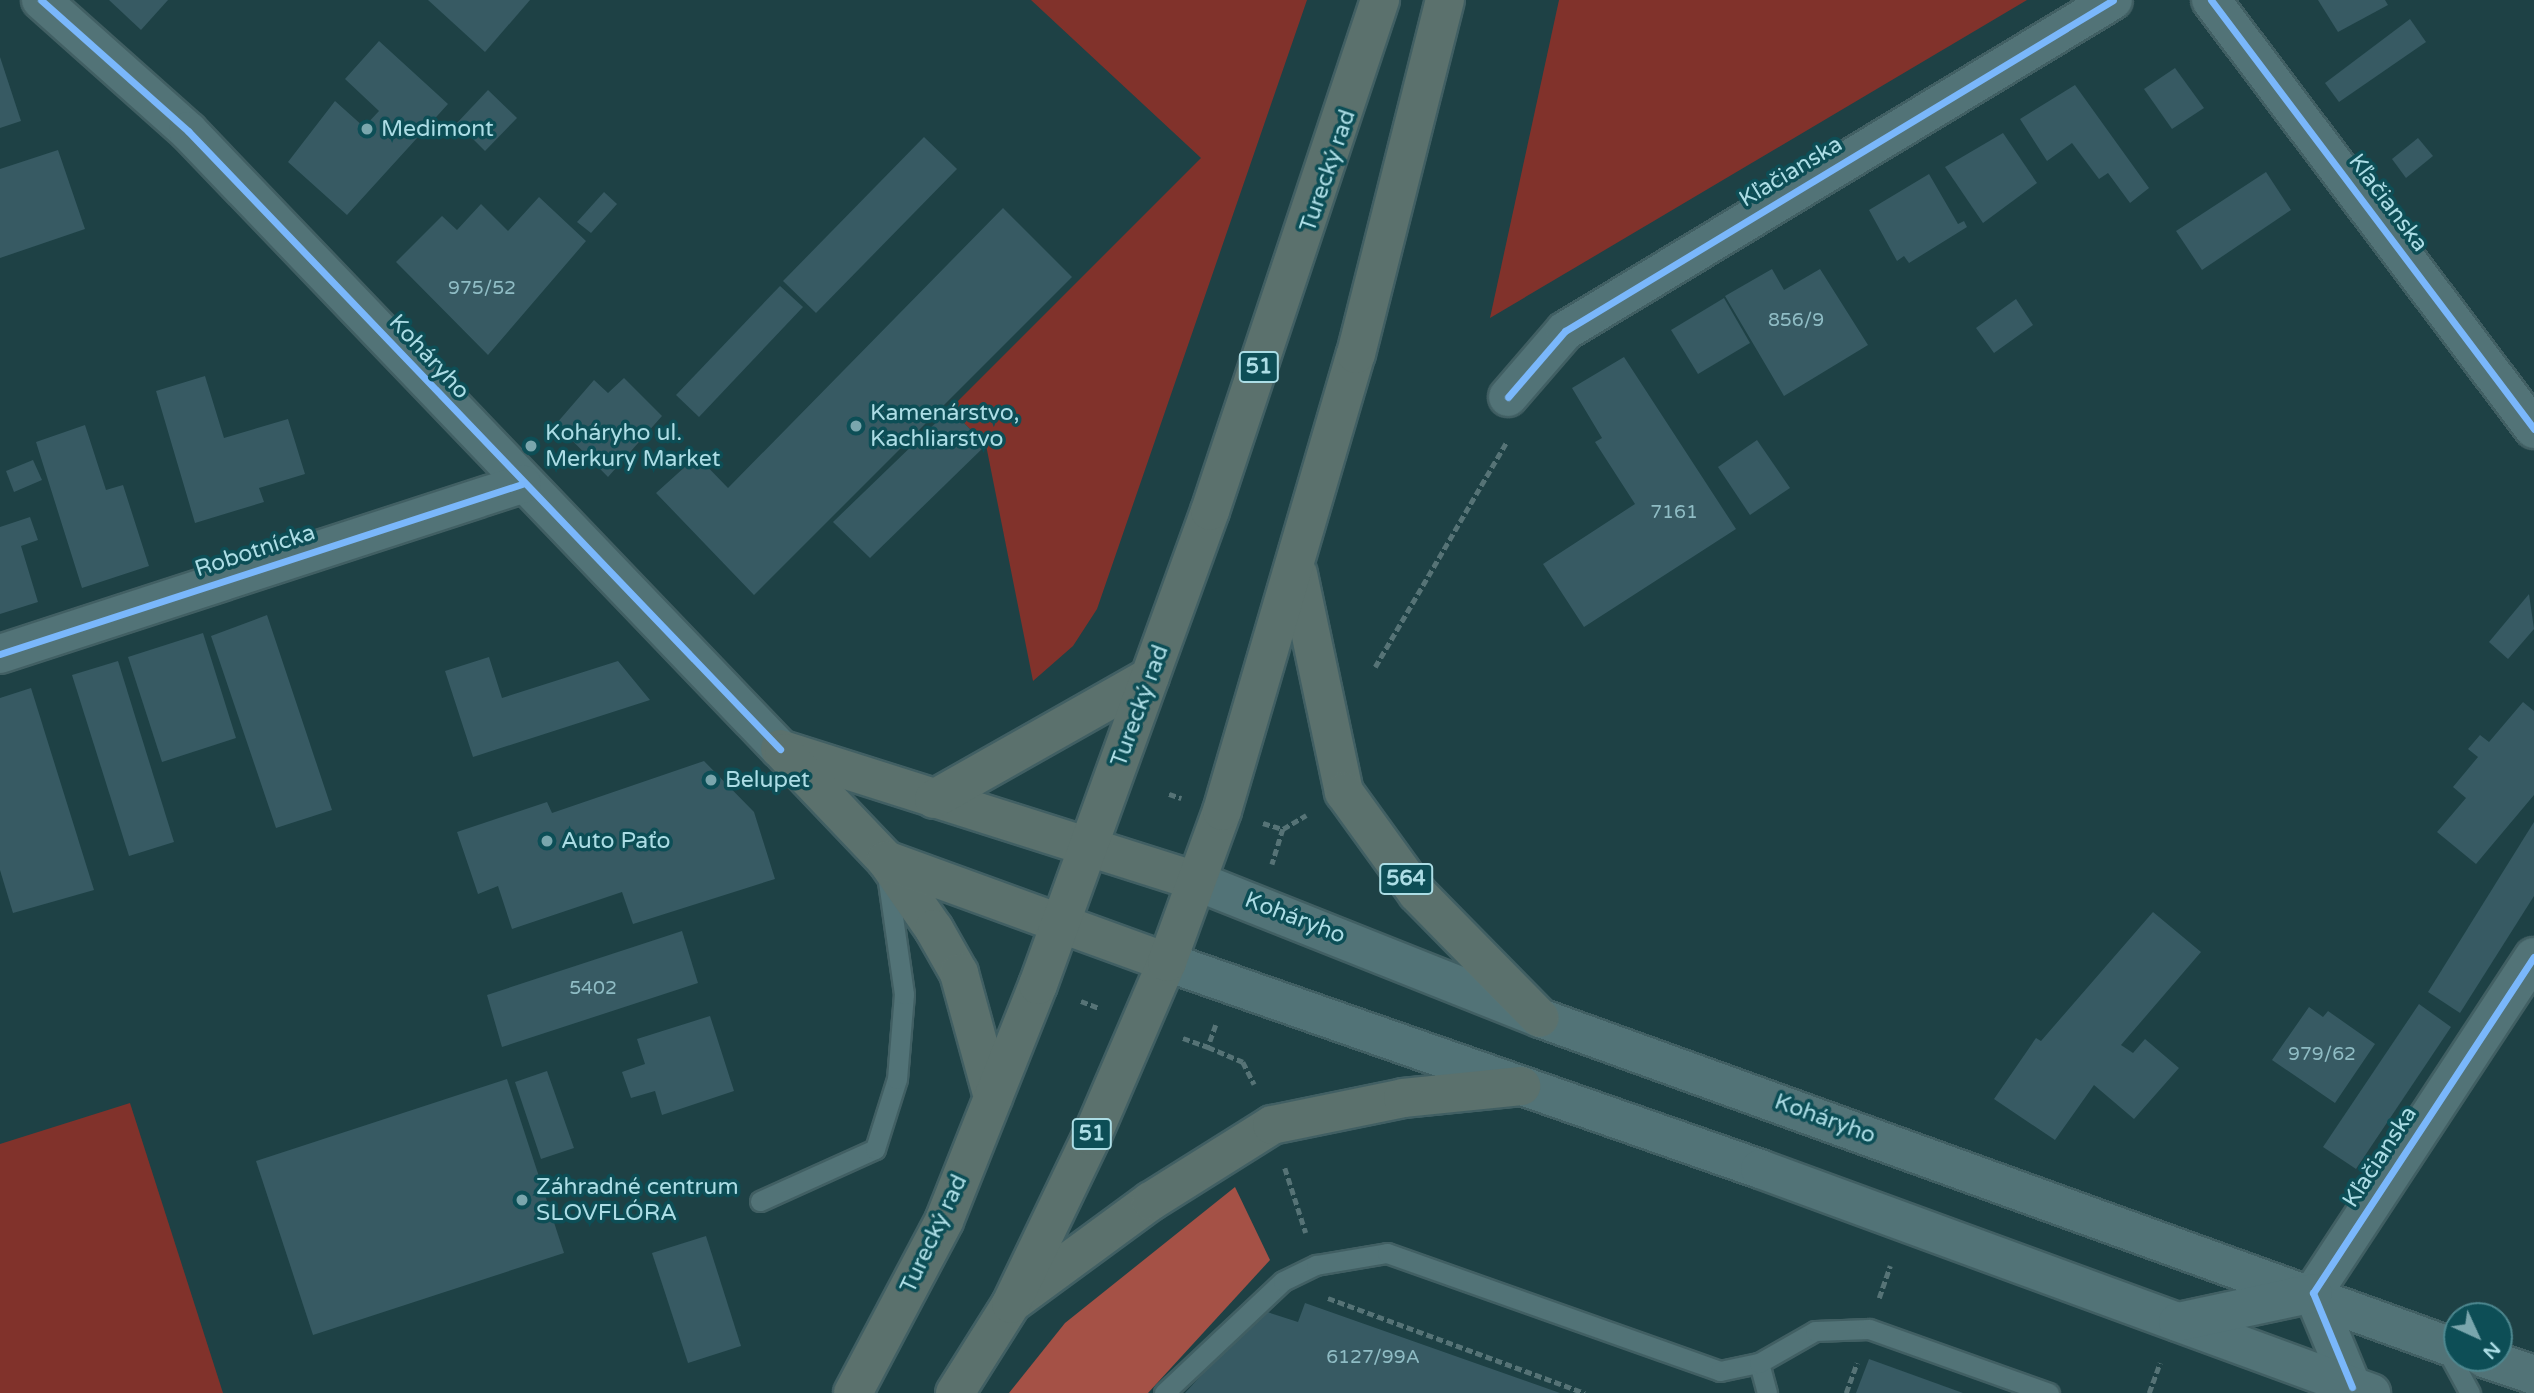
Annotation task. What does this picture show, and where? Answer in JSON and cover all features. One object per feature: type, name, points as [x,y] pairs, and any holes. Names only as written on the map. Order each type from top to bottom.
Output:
[{"type":"main road","name":"Turecký rad","points":[[853,1393],[944,1221],[1087,850],[1362,70],[1380,0]]},
{"type":"main road","name":"51","points":[[955,1393],[1011,1304],[1167,962],[1196,881],[1297,569],[1445,0]]},
{"type":"main road","name":"564","points":[[1297,569],[1344,792],[1417,893],[1541,1018]]},
{"type":"main road","points":[[934,799],[1150,677]]},
{"type":"main road","points":[[780,750],[1087,850],[1196,881]]},
{"type":"main road","points":[[780,750],[886,860],[959,973],[993,1097]]},
{"type":"main road","points":[[886,860],[1167,962]]},
{"type":"main road","points":[[1011,1304],[1151,1201],[1272,1125],[1403,1098],[1521,1086]]},
{"type":"street","name":"Koháryho","points":[[41,0],[188,131],[522,484],[780,750]]},
{"type":"street","name":"Kľačianska","points":[[1508,397],[1565,331],[2113,0]]},
{"type":"street","name":"Kľačianska","points":[[2211,0],[2534,429]]},
{"type":"street","name":"Robotnícka","points":[[0,654],[522,484]]},
{"type":"street","name":"Koháryho","points":[[1196,881],[1541,1018],[2313,1293],[2443,1343]]},
{"type":"street","name":"Kľačianska","points":[[2313,1293],[2534,957]]},
{"type":"street","points":[[1167,962],[1521,1086],[2362,1390]]},
{"type":"street","points":[[2178,1322],[2313,1293],[2362,1390]]},
{"type":"street","points":[[2513,1368],[2534,1376]]},
{"type":"lane","points":[[760,1201],[875,1149],[897,1079],[904,994],[886,860]]},
{"type":"lane","points":[[1164,1393],[1283,1282],[1316,1265],[1387,1253],[1720,1371],[1759,1363],[1815,1331],[1869,1329],[2049,1393]]},
{"type":"lane","points":[[1759,1363],[1767,1393]]},
{"type":"lane","points":[[2461,1372],[2470,1393]]},
{"type":"path","points":[[1375,667],[1520,419],[1508,397]]},
{"type":"path","points":[[1268,875],[1283,829],[1316,809]]},
{"type":"path","points":[[1249,819],[1283,829]]},
{"type":"path","points":[[1068,996],[1106,1011]]},
{"type":"path","points":[[1209,1047],[1220,1014]]},
{"type":"path","points":[[1170,1034],[1243,1062],[1258,1093]]},
{"type":"path","points":[[1290,1183],[1330,1302],[1585,1393]]},
{"type":"path","points":[[2149,1393],[2161,1362]]},
{"type":"shaded area","points":[[1031,0],[1307,0],[1097,609],[1073,646],[1033,681],[986,445],[950,409],[1201,158]]},
{"type":"shaded area","points":[[1559,0],[2027,0],[1490,318]]},
{"type":"shaded area","points":[[130,1103],[223,1393],[0,1393],[0,1144]]},
{"type":"shaded area","points":[[1235,1187],[1270,1260],[1148,1393],[1009,1393],[1065,1323]]},
{"type":"building","points":[[109,0],[168,0],[141,30]]},
{"type":"building","points":[[428,0],[530,0],[485,52]]},
{"type":"building","points":[[2318,0],[2385,0],[2388,5],[2338,32]]},
{"type":"building","points":[[2410,19],[2426,42],[2339,102],[2325,83]]},
{"type":"building","name":"Medimont","points":[[379,41],[448,104],[347,215],[288,162],[335,101],[364,127],[379,111],[345,79]]},
{"type":"building","points":[[0,57],[21,121],[0,128]]},
{"type":"building","points":[[2175,68],[2204,108],[2172,129],[2144,89]]},
{"type":"building","points":[[2075,85],[2149,188],[2130,203],[2108,173],[2099,179],[2072,143],[2047,161],[2020,119]]},
{"type":"building","points":[[488,90],[517,118],[485,151],[457,123]]},
{"type":"building","points":[[2003,133],[2037,183],[1983,223],[1945,167]]},
{"type":"building","points":[[924,137],[957,169],[816,313],[783,281]]},
{"type":"building","points":[[2418,138],[2433,156],[2406,178],[2392,159]]},
{"type":"building","points":[[58,150],[85,229],[0,258],[0,169]]},
{"type":"building","points":[[2266,172],[2291,210],[2202,270],[2176,231]]},
{"type":"building","points":[[1929,174],[1958,224],[1964,221],[1967,227],[1909,263],[1904,256],[1897,261],[1869,210]]},
{"type":"building","points":[[604,192],[617,204],[591,233],[577,222]]},
{"type":"building","points":[[539,197],[586,241],[488,355],[396,262],[442,216],[457,230],[481,204],[508,231]]},
{"type":"building","name":"Kamenárstvo, Kachliarstvo","points":[[1003,208],[1072,277],[754,595],[656,493],[697,456],[728,488]]},
{"type":"building","points":[[1772,269],[1784,290],[1820,269],[1868,345],[1784,396],[1725,296]]},
{"type":"building","points":[[780,286],[803,307],[699,417],[676,395]]},
{"type":"building","points":[[1724,298],[1750,343],[1698,374],[1671,330]]},
{"type":"building","points":[[2016,299],[2033,325],[1994,353],[1976,328]]},
{"type":"building","points":[[1624,357],[1736,529],[1584,627],[1543,564],[1635,504],[1595,442],[1602,438],[1572,388]]},
{"type":"building","points":[[205,376],[224,438],[288,419],[305,474],[259,488],[264,502],[195,523],[156,391]]},
{"type":"building","points":[[624,378],[662,416],[608,477],[556,424],[594,380],[608,393]]},
{"type":"building","points":[[950,409],[986,445],[870,558],[833,522]]},
{"type":"building","points":[[85,425],[106,490],[123,485],[149,566],[82,588],[36,442]]},
{"type":"building","points":[[1757,440],[1790,488],[1750,515],[1718,467]]},
{"type":"building","points":[[33,460],[42,480],[14,492],[6,471]]},
{"type":"building","points":[[30,517],[38,540],[21,546],[38,602],[0,614],[0,527]]},
{"type":"building","points":[[2529,594],[2534,629],[2508,659],[2489,642]]},
{"type":"building","points":[[267,615],[332,810],[276,828],[211,636]]},
{"type":"building","points":[[203,633],[236,738],[162,762],[128,657]]},
{"type":"building","points":[[489,657],[502,698],[618,661],[650,700],[473,757],[445,671]]},
{"type":"building","points":[[118,661],[174,842],[129,856],[72,675]]},
{"type":"building","points":[[31,688],[94,890],[13,913],[0,870],[0,698]]},
{"type":"building","points":[[2523,702],[2534,711],[2534,795],[2476,864],[2437,832],[2466,798],[2453,787],[2478,757],[2468,749],[2480,735],[2489,742]]},
{"type":"building","points":[[704,761],[754,812],[775,879],[633,924],[622,892],[512,929],[498,886],[478,894],[457,832],[547,802],[552,813]]},
{"type":"building","points":[[2534,822],[2534,896],[2460,1013],[2428,992]]},
{"type":"building","points":[[2153,912],[2201,952],[2121,1045],[2133,1053],[2145,1039],[2179,1068],[2134,1119],[2094,1085],[2055,1140],[1994,1099],[2036,1038],[2041,1041]]},
{"type":"building","points":[[682,931],[698,983],[502,1047],[487,995]]},
{"type":"building","points":[[2419,1004],[2451,1027],[2356,1169],[2323,1147]]},
{"type":"building","points":[[2309,1007],[2323,1017],[2328,1011],[2375,1044],[2335,1103],[2272,1060]]},
{"type":"building","points":[[710,1016],[734,1091],[662,1115],[655,1091],[631,1098],[622,1072],[645,1064],[637,1039]]},
{"type":"building","points":[[547,1071],[574,1148],[541,1159],[515,1082]]},
{"type":"building","points":[[507,1079],[564,1253],[313,1335],[256,1161]]},
{"type":"building","points":[[706,1236],[741,1346],[688,1363],[652,1253]]},
{"type":"building","points":[[1305,1303],[1560,1393],[1185,1393],[1261,1310],[1298,1322]]},
{"type":"building","points":[[1869,1359],[1963,1393],[1856,1393]]},
{"type":"cycle path","points":[[41,0],[188,131],[780,749]]},
{"type":"cycle path","points":[[1508,397],[1565,331],[2113,0]]},
{"type":"cycle path","points":[[2211,0],[2534,429]]},
{"type":"cycle path","points":[[0,654],[522,484]]},
{"type":"cycle path","points":[[2352,1387],[2313,1293],[2534,957]]},
{"type":"place","name":"Medimont","points":[[367,129]]},
{"type":"place","name":"Kamenárstvo, Kachliarstvo","points":[[856,426]]},
{"type":"place","name":"Koháryho ul. Merkury Market","points":[[531,446]]},
{"type":"place","name":"Belupet","points":[[711,780]]},
{"type":"place","name":"Auto Paťo","points":[[547,841]]},
{"type":"place","name":"Záhradné centrum SLOVFLÓRA","points":[[522,1200]]}]
